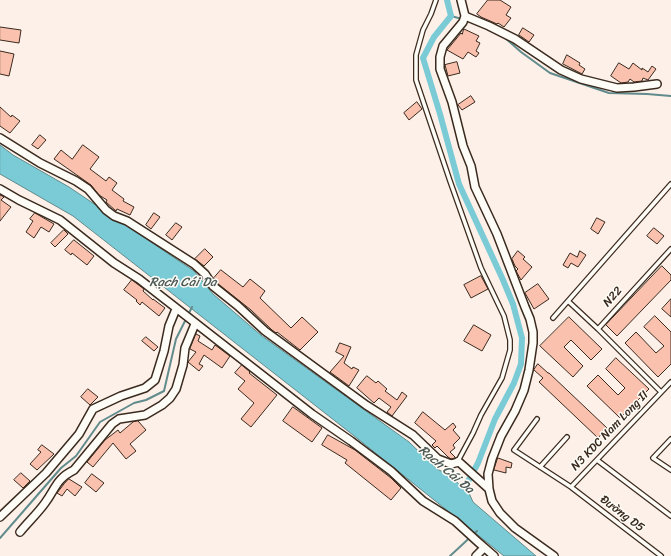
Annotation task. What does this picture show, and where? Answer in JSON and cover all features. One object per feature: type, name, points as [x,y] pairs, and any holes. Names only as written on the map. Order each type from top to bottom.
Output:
[{"type":"street","points":[[460,0],[464,19],[443,46],[440,57],[440,69],[452,102],[463,146],[471,166],[475,187],[497,234],[524,307],[530,319],[533,332],[529,370],[524,390],[516,412],[501,436],[492,459],[488,474],[488,489],[492,501],[500,513],[515,528],[554,556]]},
{"type":"street","points":[[464,19],[489,26],[515,39],[560,70],[581,79],[617,88],[634,88],[657,84]]},
{"type":"street","points":[[0,138],[40,163],[76,181],[88,189],[106,210],[114,216],[127,221],[194,264],[205,274],[213,286],[238,306],[265,331],[366,405],[413,435],[438,459],[451,464],[459,462],[488,489]]},
{"type":"street","points":[[0,189],[60,220],[114,263],[139,279],[312,414],[351,441],[391,472],[423,501],[455,521],[494,556]]},
{"type":"street","points":[[0,517],[46,473],[79,434],[93,409],[116,398],[145,388],[155,380],[164,351],[169,326],[176,309]]},
{"type":"street","points":[[20,532],[45,503],[58,482],[65,474],[74,470],[112,424],[119,419],[144,415],[162,406],[170,398],[176,389],[183,365],[185,348],[195,324]]},
{"type":"street","points":[[476,556],[484,548]]},
{"type":"lane","points":[[436,0],[423,30],[416,55],[416,80],[481,268],[504,316],[510,340],[510,350],[502,378],[459,459],[451,464]]},
{"type":"lane","points":[[553,318],[669,189],[671,184]]},
{"type":"lane","name":"N22","points":[[598,329],[670,252]]},
{"type":"lane","points":[[568,301],[661,392]]},
{"type":"lane","name":"N3 KDC Nam Long II","points":[[537,419],[514,450],[570,488],[671,382]]},
{"type":"lane","points":[[540,467],[567,437]]},
{"type":"lane","points":[[671,439],[653,458],[671,470]]},
{"type":"lane","points":[[597,460],[671,516]]},
{"type":"lane","name":"Đường D5","points":[[570,488],[661,556]]},
{"type":"water","name":"Rạch Cái Da","points":[[0,145],[13,155],[69,187],[194,271],[213,294],[262,336],[409,442],[437,469],[449,475],[469,493],[473,502],[536,556],[504,556],[353,435],[73,216],[0,174]]},
{"type":"building","points":[[488,0],[500,0],[511,7],[506,15],[511,18],[504,27],[477,14]]},
{"type":"building","points":[[0,27],[21,30],[19,43],[0,40]]},
{"type":"building","points":[[523,28],[534,35],[529,42],[519,35]]},
{"type":"building","points":[[464,29],[479,36],[476,41],[480,43],[476,51],[479,53],[476,57],[468,52],[463,59],[447,50],[461,33],[462,34]]},
{"type":"building","points":[[0,51],[14,54],[9,76],[0,74]]},
{"type":"building","points":[[567,55],[580,63],[579,65],[585,69],[582,74],[563,64]]},
{"type":"building","points":[[457,62],[460,73],[448,76],[445,65]]},
{"type":"building","points":[[619,63],[629,69],[633,63],[642,70],[642,68],[648,72],[652,66],[656,69],[648,80],[643,78],[642,81],[634,82],[630,79],[628,82],[621,83],[611,76]]},
{"type":"building","points":[[471,96],[475,102],[462,110],[458,105]]},
{"type":"building","points":[[417,102],[422,109],[409,120],[404,113]]},
{"type":"building","points":[[0,107],[11,117],[12,115],[20,121],[10,133],[0,126]]},
{"type":"building","points":[[40,135],[46,140],[38,149],[32,145]]},
{"type":"building","points":[[83,145],[99,157],[90,169],[106,181],[109,177],[117,183],[112,190],[124,199],[123,201],[134,207],[130,215],[117,209],[116,211],[91,185],[54,159],[61,150],[72,159]]},
{"type":"building","points":[[0,195],[4,197],[1,200],[11,207],[0,221]]},
{"type":"building","points":[[35,213],[54,224],[49,232],[41,227],[34,238],[26,232],[33,221],[30,219]]},
{"type":"building","points":[[154,213],[160,217],[151,229],[146,225]]},
{"type":"building","points":[[597,218],[605,222],[598,234],[591,229]]},
{"type":"building","points":[[176,223],[182,227],[172,240],[166,235]]},
{"type":"building","points":[[654,228],[664,236],[657,244],[647,236]]},
{"type":"building","points":[[64,230],[68,234],[55,247],[51,243]]},
{"type":"building","points":[[74,240],[94,256],[87,265],[72,253],[71,255],[65,250]]},
{"type":"building","points":[[205,249],[213,257],[204,266],[195,259]]},
{"type":"building","points":[[518,251],[525,257],[523,259],[532,267],[521,280],[516,271],[518,269],[512,259]]},
{"type":"building","points":[[580,251],[586,255],[578,267],[571,263],[568,268],[563,265],[570,253],[577,257]]},
{"type":"building","points":[[662,266],[671,275],[671,280],[617,336],[606,325]]},
{"type":"building","points":[[221,270],[243,287],[250,279],[265,291],[260,298],[291,328],[302,317],[318,332],[300,350],[277,332],[276,333],[272,330],[251,310],[217,283],[214,278]]},
{"type":"building","points":[[481,276],[488,289],[471,298],[464,285]]},
{"type":"building","points":[[132,280],[144,289],[143,291],[153,300],[165,308],[159,316],[142,302],[140,305],[136,301],[137,300],[124,290]]},
{"type":"building","points":[[538,284],[549,299],[534,309],[525,293]]},
{"type":"building","points":[[671,299],[671,317],[662,309]]},
{"type":"building","points":[[655,316],[671,332],[671,364],[658,377],[625,343],[636,332],[656,353],[664,346],[644,327]]},
{"type":"building","points":[[569,317],[602,349],[591,360],[571,340],[564,347],[583,366],[573,377],[540,346]]},
{"type":"building","points":[[474,325],[491,335],[482,351],[464,341]]},
{"type":"building","points":[[196,334],[200,336],[198,341],[212,350],[215,345],[230,356],[222,368],[204,355],[199,364],[203,366],[199,371],[188,362],[196,352],[190,349]]},
{"type":"building","points":[[146,337],[158,347],[154,351],[142,341]]},
{"type":"building","points":[[340,343],[351,347],[344,363],[352,369],[353,367],[359,370],[349,386],[330,372],[344,356],[336,352]]},
{"type":"building","points":[[616,358],[649,389],[620,418],[587,386],[598,375],[618,395],[625,388],[606,369]]},
{"type":"building","points":[[538,364],[607,428],[598,438],[539,382],[543,378],[534,370]]},
{"type":"building","points":[[242,365],[250,372],[249,373],[277,395],[251,427],[241,419],[254,403],[238,389],[245,381],[235,373]]},
{"type":"building","points":[[367,376],[376,383],[378,381],[387,389],[385,391],[397,400],[402,392],[407,396],[392,416],[387,412],[391,407],[379,398],[374,403],[357,388]]},
{"type":"building","points":[[88,389],[98,397],[90,405],[81,397]]},
{"type":"building","points":[[293,407],[322,428],[312,442],[283,421]]},
{"type":"building","points":[[423,412],[445,430],[453,423],[456,427],[453,430],[460,438],[453,445],[455,448],[450,452],[455,458],[451,459],[448,457],[437,446],[435,448],[432,445],[436,441],[415,423]]},
{"type":"building","points":[[138,421],[146,430],[130,444],[136,451],[126,459],[113,443],[93,467],[87,462],[105,440],[118,430],[120,433],[133,422]]},
{"type":"building","points":[[328,435],[355,450],[391,478],[401,488],[391,500],[345,463],[347,460],[322,445]]},
{"type":"building","points":[[42,445],[54,454],[37,470],[30,464],[41,452],[38,450]]},
{"type":"building","points":[[498,458],[512,463],[511,468],[506,467],[506,473],[494,470]]},
{"type":"building","points":[[21,473],[30,481],[23,488],[14,480]]},
{"type":"building","points":[[92,474],[104,483],[96,492],[85,483]]},
{"type":"building","points":[[69,479],[82,487],[75,496],[67,489],[62,496],[57,493],[64,484]]},
{"type":"waterway","points":[[447,0],[451,16],[434,37],[423,58],[459,184],[513,304],[522,338],[521,364],[514,383],[495,419],[478,463],[460,496]]},
{"type":"waterway","points":[[451,16],[462,19]]},
{"type":"waterway","points":[[504,37],[521,52],[550,73],[609,93],[671,96]]},
{"type":"waterway","points":[[0,538],[61,468],[76,456],[100,422],[134,403],[146,400],[164,391],[176,339],[192,307]]},
{"type":"waterway","points":[[450,556],[477,531]]}]
